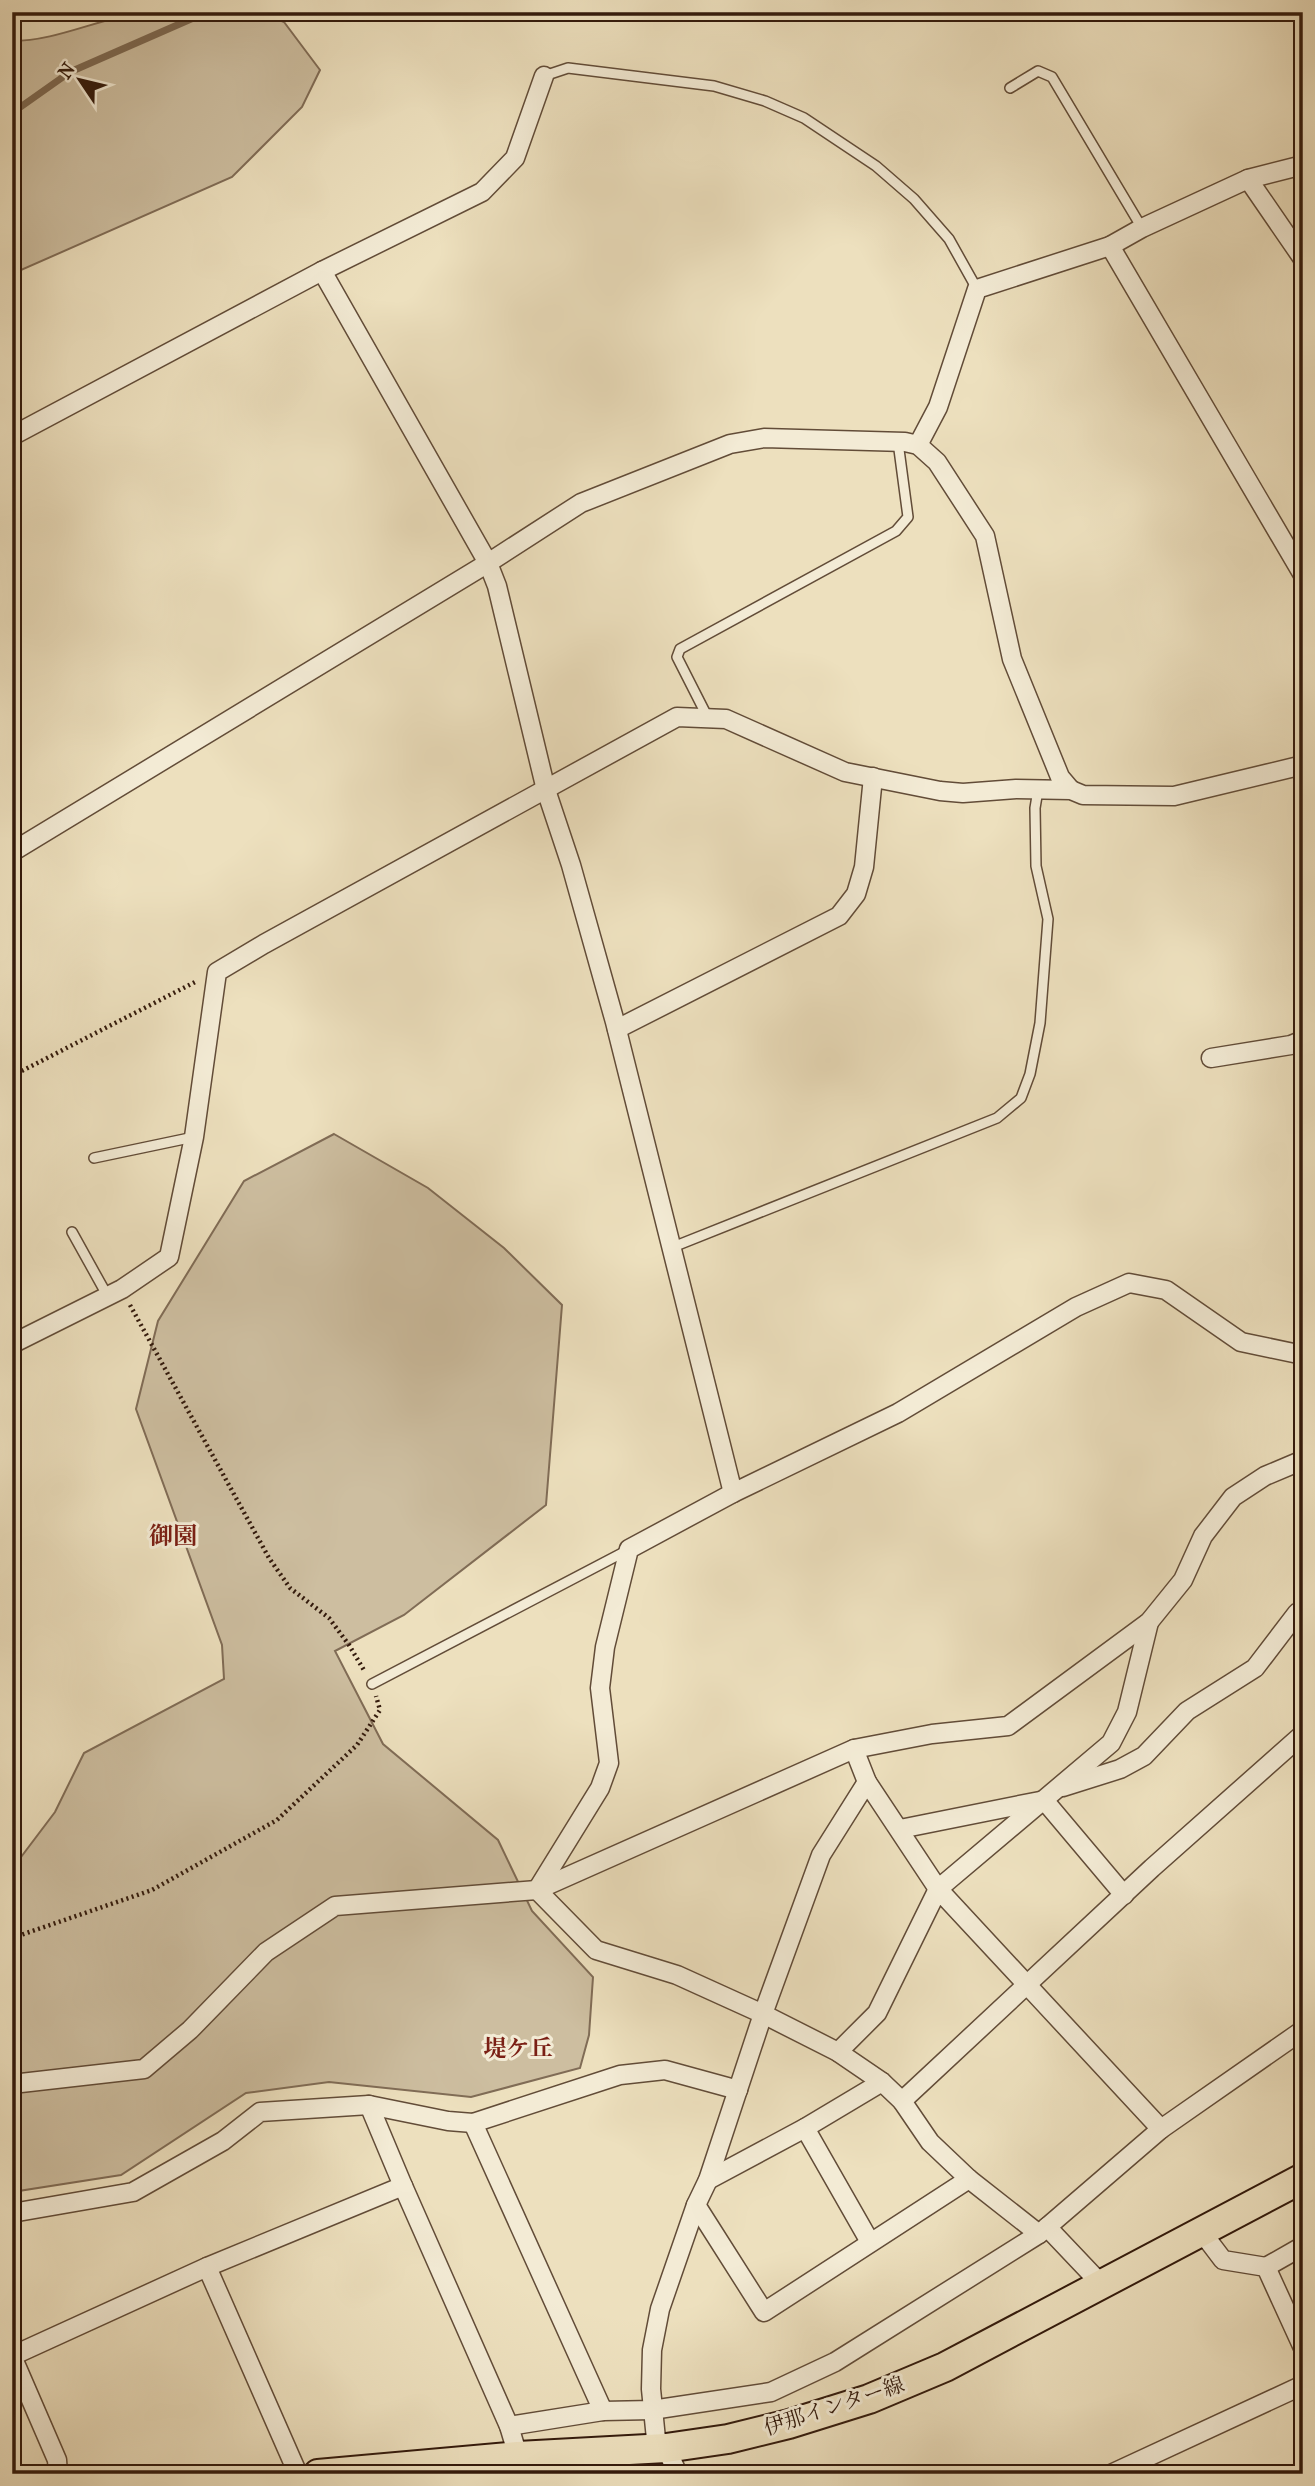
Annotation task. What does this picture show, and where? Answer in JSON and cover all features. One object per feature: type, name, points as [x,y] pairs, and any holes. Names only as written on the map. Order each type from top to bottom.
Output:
[{"type":"main road","name":"伊那インター線","points":[[318,2474],[518,2456],[661,2449],[728,2439],[789,2424],[869,2399],[945,2367],[1303,2178]]},
{"type":"street","points":[[12,436],[322,271],[482,192],[515,158],[544,76]]},
{"type":"street","points":[[918,445],[938,407],[977,289],[1110,246],[1248,180],[1303,165]]},
{"type":"street","points":[[1248,180],[1303,259]]},
{"type":"street","points":[[1110,246],[1303,575]]},
{"type":"street","points":[[322,271],[488,563],[497,586],[546,790],[571,865],[617,1028],[733,1493]]},
{"type":"street","points":[[12,852],[488,563],[581,503],[730,444],[764,438],[898,442],[918,445],[937,462],[985,536],[1012,659],[1060,777],[1071,790]]},
{"type":"street","points":[[12,1345],[115,1292],[169,1256],[194,1137],[217,972],[677,717],[726,719],[845,772],[963,793],[1071,790],[1083,795],[1174,796],[1303,765]]},
{"type":"street","points":[[617,1028],[839,916],[856,894],[864,867],[873,778]]},
{"type":"street","points":[[1211,1058],[1291,1045],[1303,1040]]},
{"type":"street","points":[[537,1890],[600,1788],[610,1763],[600,1688],[604,1647],[629,1549],[733,1493],[898,1413],[1076,1307],[1129,1283],[1166,1290],[1241,1342],[1303,1355]]},
{"type":"street","points":[[12,2084],[144,2068],[190,2030],[266,1952],[335,1906],[537,1890],[854,1749],[932,1734],[1008,1726],[1149,1622],[1183,1580],[1203,1536],[1233,1497],[1265,1476],[1303,1460]]},
{"type":"street","points":[[900,1829],[1050,1795],[1120,1769],[1144,1756],[1187,1711],[1255,1668],[1297,1613],[1303,1619]]},
{"type":"street","points":[[838,2052],[877,2013],[938,1889],[1111,1743],[1127,1712],[1149,1622]]},
{"type":"street","points":[[902,2101],[1303,1734]]},
{"type":"street","points":[[854,1749],[867,1782],[938,1889],[1161,2130]]},
{"type":"street","points":[[678,2474],[661,2449],[652,2410],[652,2350],[660,2309],[696,2205],[708,2180],[763,2014],[821,1855],[867,1782]]},
{"type":"street","points":[[1050,1795],[1124,1895]]},
{"type":"street","points":[[537,1890],[596,1950],[677,1975],[763,2014],[838,2052],[882,2082],[902,2101],[930,2141],[969,2179],[1043,2231],[1102,2285]]},
{"type":"street","points":[[509,2426],[603,2411],[652,2410],[771,2392],[835,2362],[1043,2231],[1161,2130],[1303,2030]]},
{"type":"street","points":[[12,2213],[133,2193],[223,2141],[260,2112],[369,2105],[448,2121],[473,2123],[620,2075],[664,2070],[738,2090]]},
{"type":"street","points":[[708,2180],[882,2082]]},
{"type":"street","points":[[369,2105],[509,2426],[518,2456]]},
{"type":"street","points":[[473,2123],[603,2411]]},
{"type":"street","points":[[804,2128],[870,2242]]},
{"type":"street","points":[[696,2205],[764,2312],[969,2179]]},
{"type":"street","points":[[58,2474],[57,2459],[12,2356],[207,2267],[403,2186]]},
{"type":"street","points":[[1201,2231],[1223,2260],[1266,2267],[1303,2246]]},
{"type":"street","points":[[207,2267],[298,2474]]},
{"type":"street","points":[[1266,2267],[1303,2348]]},
{"type":"street","points":[[1111,2474],[1303,2385]]},
{"type":"lane","points":[[544,76],[568,68],[714,86],[765,101],[804,118],[876,166],[914,199],[949,239],[977,289]]},
{"type":"lane","points":[[1010,88],[1038,71],[1052,77],[1143,228]]},
{"type":"lane","points":[[708,718],[677,657],[680,649],[896,531],[908,517],[898,442]]},
{"type":"lane","points":[[673,1247],[997,1118],[1021,1098],[1030,1074],[1040,1023],[1048,919],[1036,866],[1035,808],[1038,790]]},
{"type":"lane","points":[[94,1158],[194,1137]]},
{"type":"lane","points":[[72,1231],[115,1292]]},
{"type":"lane","points":[[372,1684],[629,1549]]},
{"type":"path","points":[[12,1076],[217,972]]},
{"type":"path","points":[[12,1938],[152,1890],[277,1820],[357,1745],[380,1710],[372,1684],[349,1645],[329,1618],[290,1588],[269,1558],[115,1292]]},
{"type":"shaded area","points":[[147,12],[260,12],[284,22],[320,70],[302,107],[232,177],[12,274],[12,41],[46,37]]},
{"type":"shaded area","points":[[334,1134],[428,1188],[504,1248],[562,1305],[546,1505],[404,1615],[335,1651],[383,1744],[498,1840],[532,1911],[593,1977],[589,2035],[580,2068],[471,2097],[329,2082],[246,2093],[121,2175],[12,2192],[12,1869],[55,1812],[84,1753],[224,1679],[222,1645],[136,1409],[158,1321],[244,1181]]},
{"type":"waterway","points":[[12,113],[70,72],[207,12]]},
{"type":"district","name":"御園","points":[[173,1536]]},
{"type":"district","name":"堤ケ丘","points":[[518,2048]]}]
